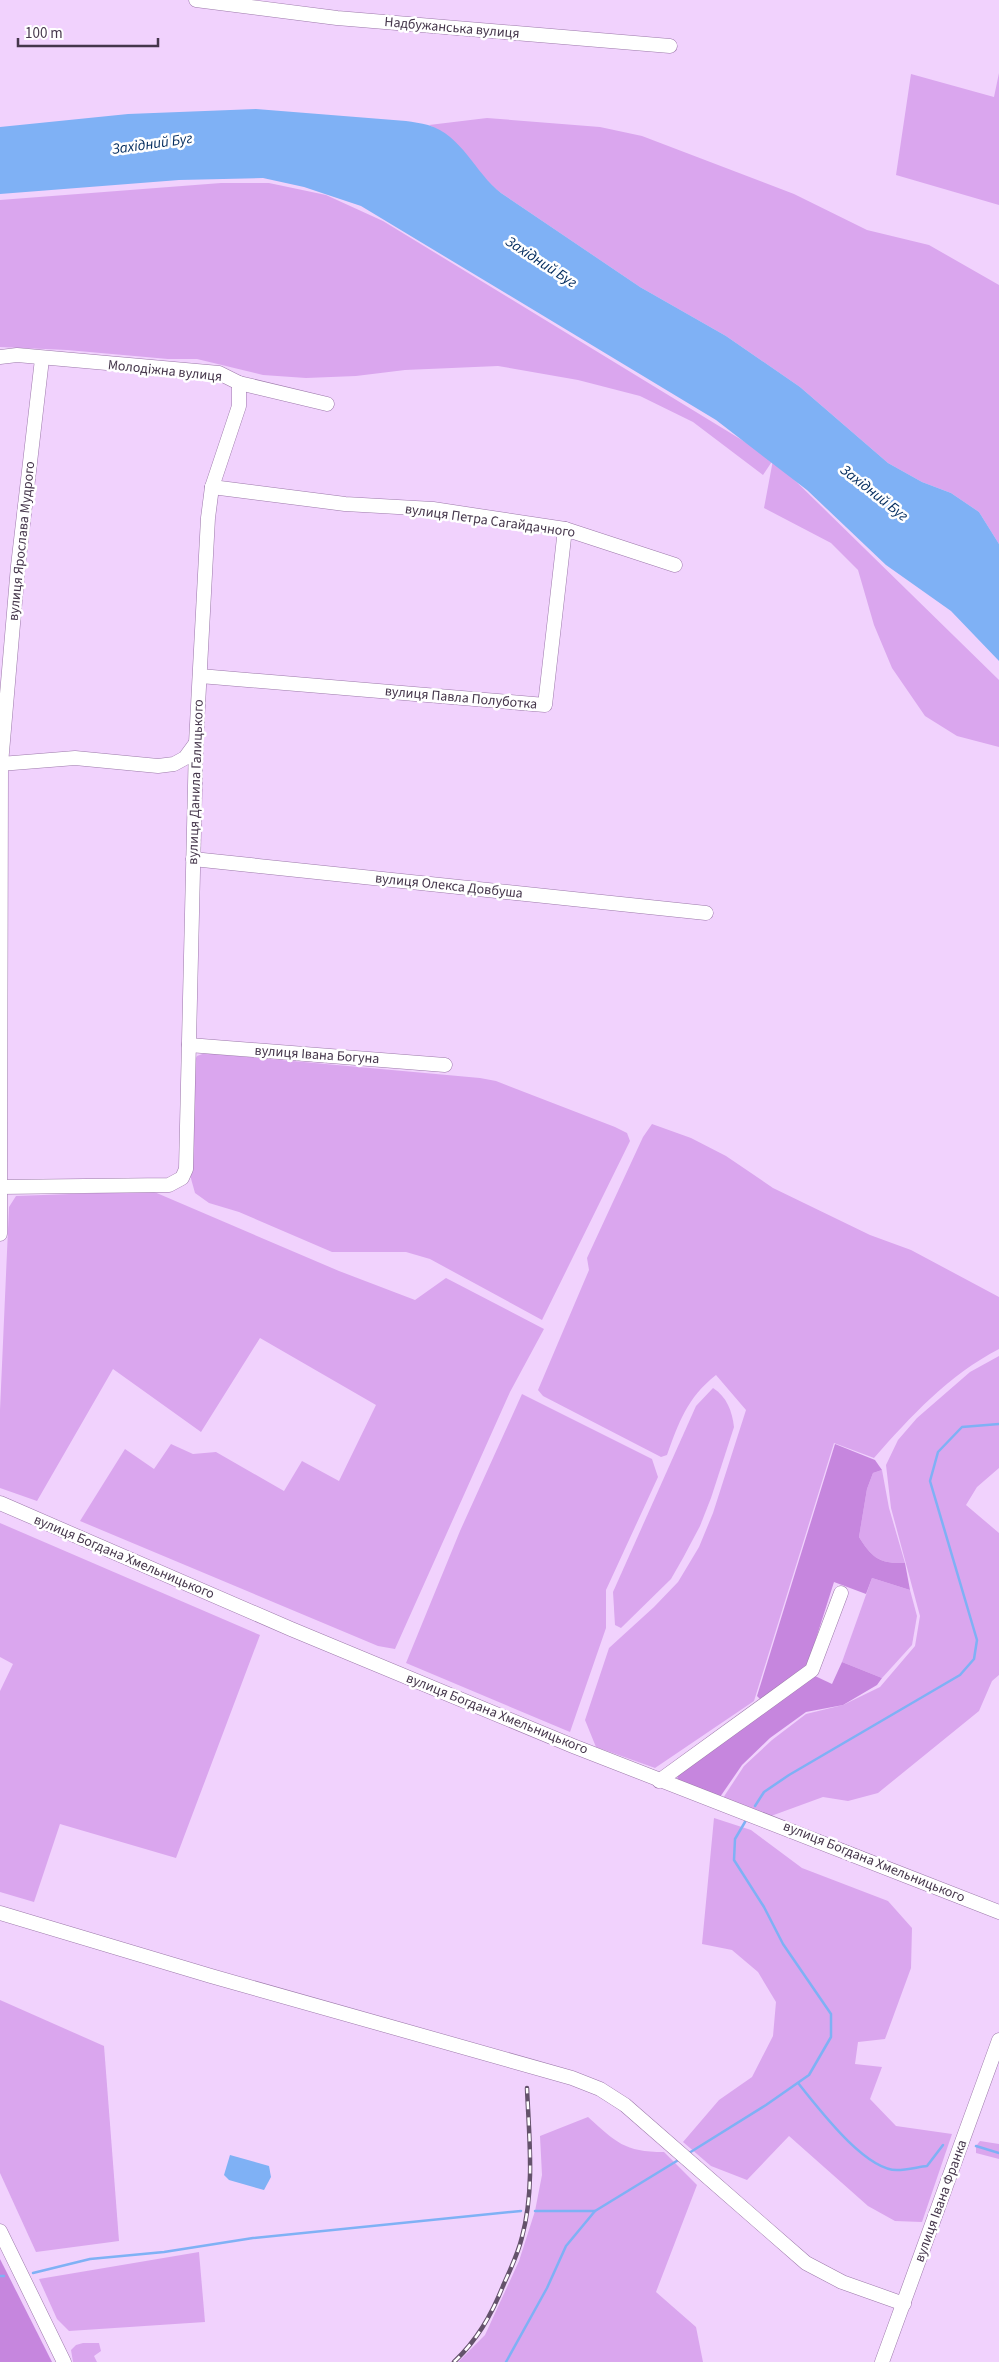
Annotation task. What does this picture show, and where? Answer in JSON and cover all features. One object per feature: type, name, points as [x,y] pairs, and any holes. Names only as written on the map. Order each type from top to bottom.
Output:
[{"type":"street","name":"Надбужанська вулиця","points":[[196,0],[337,18],[670,46]]},
{"type":"street","name":"Молодіжна вулиця","points":[[0,357],[17,356],[219,373],[239,383],[327,404]]},
{"type":"street","name":"вулиця Ярослава Мудрого","points":[[0,1234],[1,764],[18,566],[42,359]]},
{"type":"street","name":"вулиця Данила Галицького","points":[[1,1187],[159,1186],[177,1182],[182,1178],[186,1169],[196,743],[212,488],[238,406],[239,383]]},
{"type":"street","name":"вулиця Петра Сагайдачного","points":[[212,488],[345,504],[433,509],[566,529],[675,565]]},
{"type":"street","name":"вулиця Павла Полуботка","points":[[200,676],[545,705],[566,529]]},
{"type":"street","points":[[1,764],[75,758],[158,766],[174,764],[185,758],[196,743]]},
{"type":"street","name":"вулиця Олекса Довбуша","points":[[193,859],[706,913]]},
{"type":"street","name":"вулиця Івана Богуна","points":[[189,1045],[445,1065]]},
{"type":"street","name":"вулиця Богдана Хмельницького","points":[[0,1503],[291,1629],[659,1781],[745,1811],[999,1912]]},
{"type":"street","points":[[659,1781],[812,1670],[841,1594]]},
{"type":"street","points":[[0,1913],[221,1979],[572,2078],[600,2089],[654,2131],[806,2263],[842,2282],[904,2304]]},
{"type":"street","name":"вулиця Івана Франка","points":[[882,2362],[999,2040]]},
{"type":"street","points":[[0,2231],[64,2362]]},
{"type":"shaded area","points":[[999,73],[999,205],[896,175],[911,74],[994,97]]},
{"type":"shaded area","points":[[487,118],[600,127],[642,136],[794,194],[867,230],[929,245],[999,285],[999,544],[979,512],[951,493],[922,482],[888,463],[800,387],[726,336],[640,287],[501,193],[482,175],[452,140],[429,125]]},
{"type":"shaded area","points":[[221,183],[269,183],[326,195],[383,221],[773,459],[999,680],[999,747],[957,736],[925,716],[892,668],[874,625],[858,570],[831,543],[764,508],[773,460],[763,475],[693,422],[640,396],[578,380],[498,366],[405,370],[356,376],[306,378],[263,375],[197,359],[168,359],[67,350],[0,347],[0,200]]},
{"type":"shaded area","points":[[205,1053],[496,1081],[615,1127],[627,1133],[630,1141],[542,1320],[430,1259],[406,1252],[332,1252],[239,1212],[209,1203],[195,1193],[190,1175],[194,1062],[197,1056]]},
{"type":"shaded area","points":[[652,1124],[691,1138],[726,1156],[773,1188],[870,1235],[911,1250],[999,1297],[999,1349],[981,1359],[947,1384],[902,1427],[874,1458],[834,1443],[754,1701],[655,1768],[596,1747],[585,1720],[609,1648],[678,1582],[699,1547],[713,1513],[746,1410],[716,1375],[691,1402],[680,1421],[667,1455],[661,1457],[543,1396],[538,1390],[589,1270],[587,1258],[643,1137]]},
{"type":"shaded area","points":[[152,1191],[339,1271],[415,1300],[446,1278],[544,1329],[510,1392],[395,1649],[378,1646],[80,1521],[125,1449],[154,1469],[171,1444],[193,1454],[216,1452],[284,1491],[302,1461],[339,1481],[376,1405],[260,1338],[201,1432],[113,1369],[37,1501],[0,1488],[0,1410],[9,1207],[16,1196]]},
{"type":"shaded area","points":[[999,1356],[999,1468],[977,1487],[966,1505],[999,1533],[999,1675],[992,1681],[979,1711],[878,1793],[848,1801],[823,1797],[771,1816],[723,1798],[744,1766],[772,1740],[806,1714],[843,1705],[880,1687],[915,1646],[920,1616],[891,1508],[886,1465],[898,1440],[917,1418],[970,1372]]},
{"type":"shaded area","points":[[713,1388],[728,1405],[734,1427],[711,1498],[700,1526],[671,1579],[621,1628],[615,1625],[613,1592],[696,1406]]},
{"type":"shaded area","points":[[522,1394],[652,1459],[658,1477],[606,1590],[606,1628],[570,1732],[406,1663],[460,1531]]},
{"type":"shaded area","points":[[835,1444],[875,1460],[882,1470],[873,1473],[867,1489],[859,1537],[873,1555],[883,1561],[905,1563],[910,1590],[872,1578],[866,1594],[834,1582],[807,1667],[761,1700],[757,1696]]},
{"type":"shaded area","points":[[882,1470],[889,1508],[905,1563],[883,1561],[868,1550],[859,1537],[867,1489],[873,1473]]},
{"type":"shaded area","points":[[0,1523],[260,1635],[176,1858],[60,1824],[34,1902],[0,1892],[0,1691],[13,1664],[0,1657]]},
{"type":"shaded area","points":[[872,1578],[910,1590],[917,1616],[912,1645],[882,1678],[842,1662]]},
{"type":"shaded area","points":[[842,1662],[882,1678],[877,1685],[843,1705],[806,1712],[770,1738],[742,1765],[720,1797],[677,1780],[679,1770],[809,1677],[815,1676],[832,1684]]},
{"type":"shaded area","points":[[714,1818],[751,1830],[802,1868],[888,1901],[912,1928],[911,1968],[885,2039],[858,2042],[855,2064],[882,2067],[870,2099],[896,2126],[952,2134],[922,2222],[895,2221],[868,2206],[789,2136],[747,2180],[711,2166],[683,2142],[719,2100],[752,2077],[773,2036],[776,2002],[758,1972],[732,1950],[702,1944]]},
{"type":"shaded area","points":[[0,2000],[104,2046],[119,2241],[36,2252],[0,2173]]},
{"type":"shaded area","points":[[588,2117],[614,2139],[630,2148],[650,2152],[664,2152],[697,2185],[656,2292],[696,2327],[703,2362],[458,2362],[485,2335],[519,2261],[535,2211],[542,2175],[540,2136]]},
{"type":"shaded area","points":[[980,2141],[999,2144],[999,2159],[976,2153],[976,2146]]},
{"type":"shaded area","points":[[199,2252],[205,2322],[69,2331],[57,2319],[39,2279]]},
{"type":"shaded area","points":[[0,2259],[52,2362],[0,2362]]},
{"type":"shaded area","points":[[99,2343],[101,2351],[94,2356],[97,2362],[73,2362],[71,2350],[76,2345]]},
{"type":"water","name":"Західний Буг","points":[[256,109],[406,121],[428,125],[440,130],[459,146],[501,193],[640,287],[726,336],[800,387],[888,463],[922,482],[951,493],[979,512],[999,544],[999,661],[951,611],[886,565],[807,490],[716,420],[361,206],[304,187],[263,178],[179,180],[0,194],[0,127],[128,114]]},
{"type":"water","points":[[230,2155],[269,2166],[271,2177],[264,2190],[229,2180],[224,2175]]},
{"type":"waterway","points":[[755,1806],[764,1792],[789,1775],[960,1675],[974,1659],[977,1640],[930,1481],[938,1452],[962,1427],[999,1424]]},
{"type":"waterway","points":[[689,2153],[766,2105],[809,2075],[831,2037],[831,2014],[783,1944],[764,1907],[734,1860],[735,1839],[745,1822]]},
{"type":"waterway","points":[[798,2083],[829,2121],[856,2149],[870,2160],[884,2167],[905,2170],[927,2166],[943,2145]]},
{"type":"waterway","points":[[976,2146],[999,2153]]},
{"type":"waterway","points":[[506,2362],[547,2288],[566,2246],[595,2211],[680,2159]]},
{"type":"waterway","points":[[33,2273],[90,2259],[164,2252],[253,2238],[521,2211]]},
{"type":"waterway","points":[[535,2211],[595,2211]]},
{"type":"railway","points":[[454,2362],[470,2345],[488,2317],[511,2268],[520,2243],[526,2219],[530,2181],[527,2088]]}]
